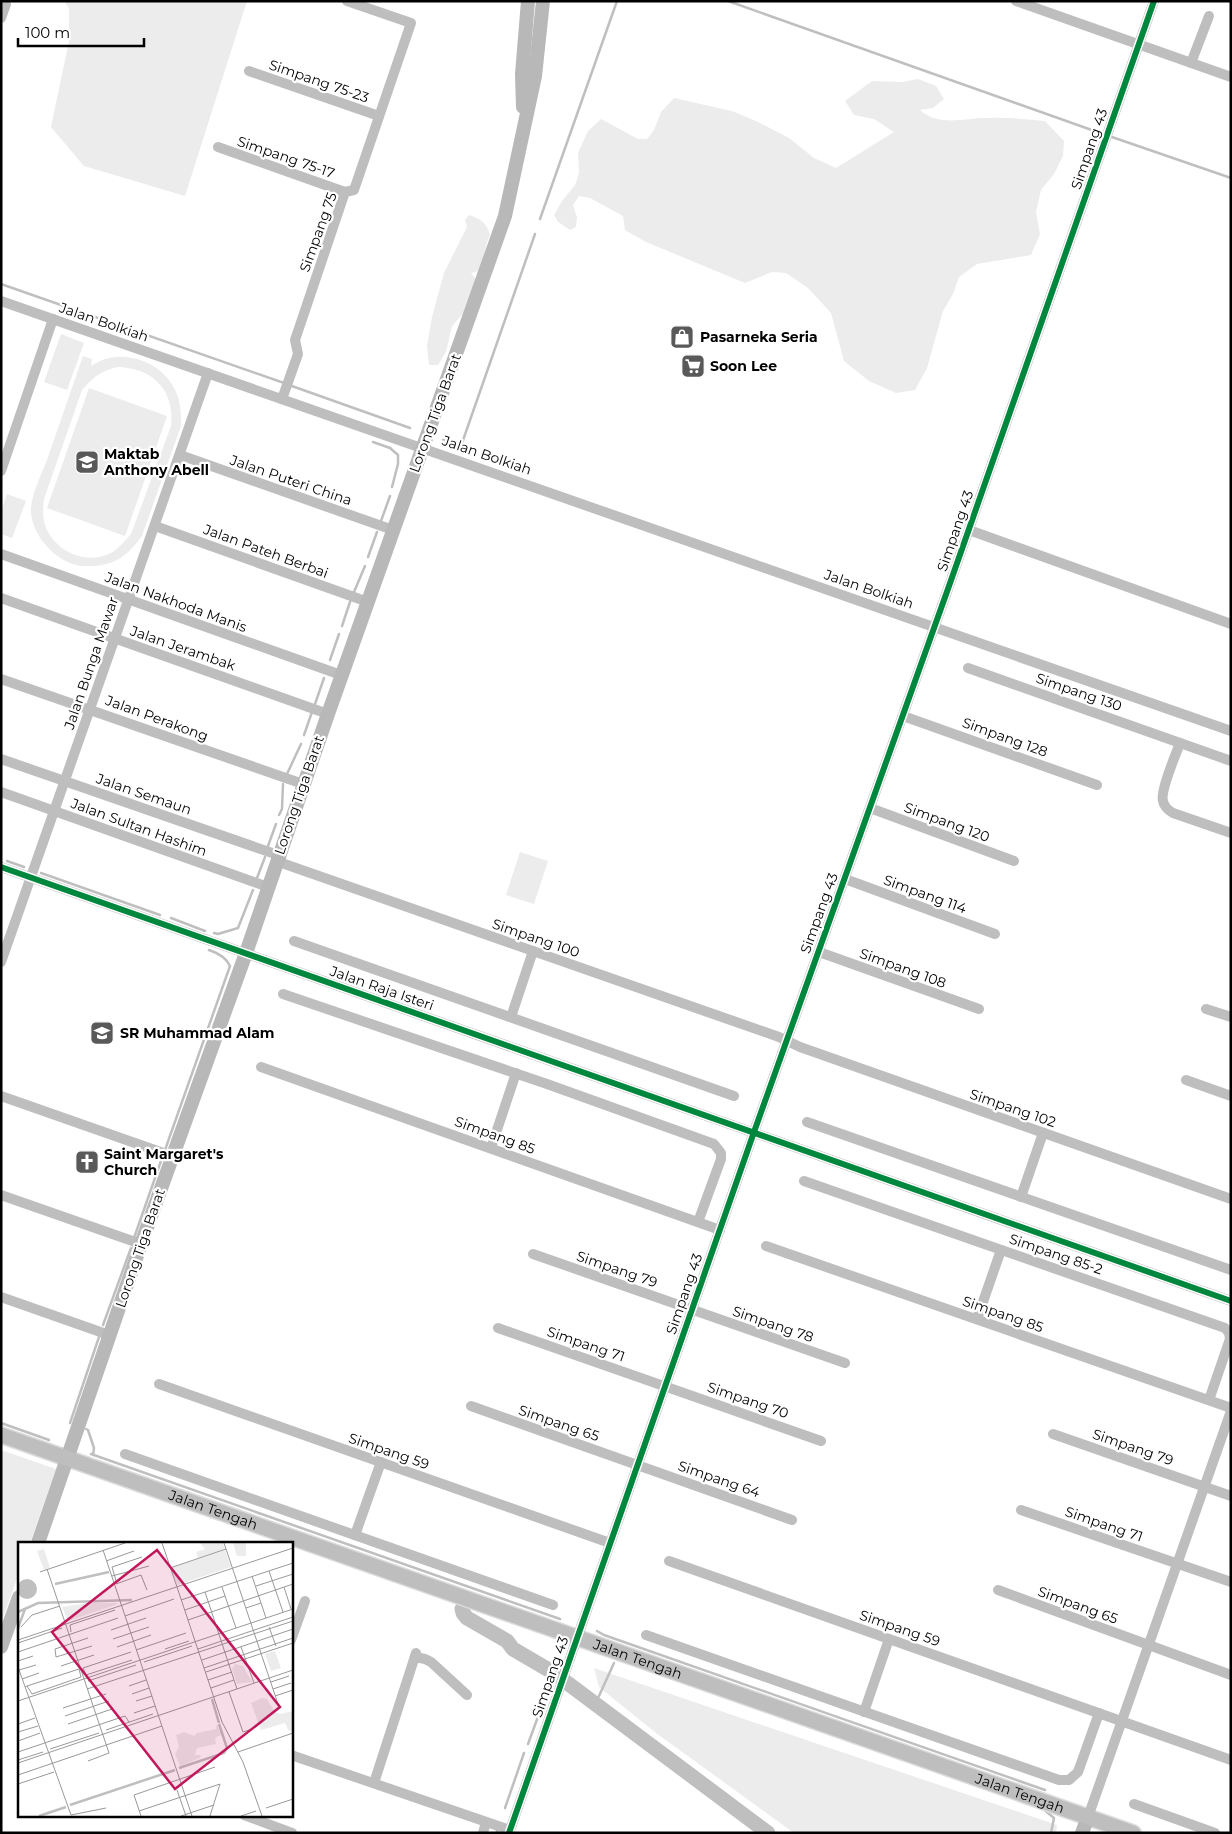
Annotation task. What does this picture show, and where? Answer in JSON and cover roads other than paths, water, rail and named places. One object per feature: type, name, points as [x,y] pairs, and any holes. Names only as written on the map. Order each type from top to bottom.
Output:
[{"type":"main road","points":[[523,130],[522,74],[528,1]]},
{"type":"main road","points":[[523,130],[535,76],[543,1]]},
{"type":"main road","name":"Lorong Tiga Barat","points":[[38,1542],[172,1156],[246,953],[341,675],[505,216],[523,130]]},
{"type":"main road","name":"Jalan Tengah","points":[[1,1435],[1133,1833]]},
{"type":"main road","points":[[1,1647],[4,1629],[18,1599]]},
{"type":"main road","points":[[1082,1833],[1088,1817]]},
{"type":"street","name":"Simpang 75","points":[[284,395],[298,354],[295,340],[345,192],[354,190],[412,23],[347,1]]},
{"type":"street","points":[[1016,1],[1231,77]]},
{"type":"street","name":"Simpang 43","points":[[509,1832],[1154,1]]},
{"type":"street","points":[[1,18],[6,4]]},
{"type":"street","points":[[1191,63],[1209,16]]},
{"type":"street","name":"Simpang 75-23","points":[[249,71],[379,116]]},
{"type":"street","name":"Simpang 75-17","points":[[218,147],[345,192]]},
{"type":"street","name":"Jalan Bolkiah","points":[[1,301],[208,372],[284,395],[422,448],[1231,731]]},
{"type":"street","points":[[1,471],[54,319]]},
{"type":"street","name":"Jalan Bunga Mawar","points":[[1,962],[208,372]]},
{"type":"street","name":"Jalan Puteri China","points":[[180,455],[393,530]]},
{"type":"street","name":"Jalan Pateh Berbai","points":[[155,526],[368,602]]},
{"type":"street","points":[[969,530],[1231,624]]},
{"type":"street","name":"Jalan Nakhoda Manis","points":[[1,554],[341,675]]},
{"type":"street","name":"Jalan Jerambak","points":[[1,598],[328,714]]},
{"type":"street","name":"Simpang 130","points":[[968,668],[1231,761]]},
{"type":"street","name":"Jalan Perakong","points":[[1,679],[303,784]]},
{"type":"street","name":"Simpang 128","points":[[903,716],[1097,785]]},
{"type":"street","points":[[1180,743],[1162,794],[1165,808],[1173,813],[1231,833]]},
{"type":"street","name":"Jalan Semaun","points":[[1,759],[277,858]]},
{"type":"street","name":"Jalan Sultan Hashim","points":[[1,792],[268,887]]},
{"type":"street","name":"Simpang 120","points":[[870,808],[1014,861]]},
{"type":"street","name":"Simpang 100","points":[[277,858],[787,1041]]},
{"type":"street","name":"Jalan Raja Isteri","points":[[1,867],[1231,1302]]},
{"type":"street","name":"Simpang 114","points":[[845,879],[995,934]]},
{"type":"street","points":[[294,941],[734,1096]]},
{"type":"street","points":[[511,1017],[533,951]]},
{"type":"street","name":"Simpang 108","points":[[819,952],[979,1009]]},
{"type":"street","points":[[284,994],[702,1139],[718,1148],[721,1153],[721,1159],[698,1222]]},
{"type":"street","points":[[1206,1009],[1231,1017]]},
{"type":"street","name":"Simpang 102","points":[[787,1041],[1231,1199]]},
{"type":"street","name":"Simpang 85","points":[[261,1066],[720,1230]]},
{"type":"street","points":[[491,1148],[516,1074]]},
{"type":"street","points":[[1186,1080],[1231,1096]]},
{"type":"street","points":[[1,1096],[172,1156]]},
{"type":"street","points":[[807,1122],[1231,1270]]},
{"type":"street","points":[[1021,1197],[1043,1133]]},
{"type":"street","name":"Simpang 85-2","points":[[804,1181],[1225,1328],[1229,1333],[1230,1339],[1209,1400]]},
{"type":"street","points":[[1,1195],[141,1244]]},
{"type":"street","name":"Simpang 85","points":[[766,1246],[1231,1409]]},
{"type":"street","points":[[977,1319],[1001,1250]]},
{"type":"street","name":"Simpang 79","points":[[533,1254],[692,1310]]},
{"type":"street","points":[[1,1296],[109,1335]]},
{"type":"street","name":"Simpang 78","points":[[692,1310],[845,1363]]},
{"type":"street","name":"Simpang 71","points":[[498,1328],[665,1386]]},
{"type":"street","name":"Simpang 59","points":[[159,1384],[610,1543]]},
{"type":"street","name":"Simpang 70","points":[[665,1386],[821,1441]]},
{"type":"street","name":"Simpang 65","points":[[471,1406],[637,1465]]},
{"type":"street","points":[[1088,1817],[1231,1409]]},
{"type":"street","name":"Simpang 79","points":[[1053,1434],[1204,1486]]},
{"type":"street","points":[[126,1454],[553,1605]]},
{"type":"street","points":[[355,1535],[381,1462]]},
{"type":"street","name":"Simpang 64","points":[[637,1465],[792,1520]]},
{"type":"street","points":[[1204,1486],[1231,1496]]},
{"type":"street","name":"Simpang 71","points":[[1021,1510],[1177,1564]]},
{"type":"street","name":"Simpang 59","points":[[669,1561],[1231,1760]]},
{"type":"street","points":[[1177,1564],[1231,1582]]},
{"type":"street","name":"Simpang 65","points":[[998,1590],[1148,1645]]},
{"type":"street","points":[[292,1637],[305,1601]]},
{"type":"street","points":[[646,1636],[1059,1780],[1069,1780],[1078,1772],[1099,1713]]},
{"type":"street","points":[[864,1712],[889,1639]]},
{"type":"street","points":[[1148,1645],[1231,1675]]},
{"type":"street","points":[[374,1783],[416,1655],[431,1662],[467,1695]]},
{"type":"street","points":[[292,1755],[486,1822],[509,1832]]},
{"type":"street","points":[[1134,1804],[1215,1833]]},
{"type":"street","points":[[247,1816],[292,1833]]},
{"type":"street","points":[[483,1833],[486,1822]]},
{"type":"waterway","points":[[540,219],[617,1]]},
{"type":"waterway","points":[[728,1],[1103,134]]},
{"type":"waterway","points":[[1109,136],[1231,178]]},
{"type":"waterway","points":[[443,440],[461,446],[535,234]]},
{"type":"waterway","points":[[1,284],[284,383]]},
{"type":"waterway","points":[[289,385],[410,428]]},
{"type":"waterway","points":[[373,442],[390,448],[398,455],[398,464],[392,487]]},
{"type":"waterway","points":[[381,521],[390,496]]},
{"type":"waterway","points":[[368,557],[377,532]]},
{"type":"waterway","points":[[354,592],[365,566]]},
{"type":"waterway","points":[[342,626],[351,599]]},
{"type":"waterway","points":[[330,660],[339,634]]},
{"type":"waterway","points":[[315,704],[324,678]]},
{"type":"waterway","points":[[304,735],[312,712]]},
{"type":"waterway","points":[[287,774],[301,744]]},
{"type":"waterway","points":[[279,815],[282,809],[283,784]]},
{"type":"waterway","points":[[268,846],[276,824]]},
{"type":"waterway","points":[[257,878],[265,857]]},
{"type":"waterway","points":[[7,861],[24,867]]},
{"type":"waterway","points":[[41,873],[160,915]]},
{"type":"waterway","points":[[214,933],[218,934],[238,928],[253,890]]},
{"type":"waterway","points":[[171,918],[205,931]]},
{"type":"waterway","points":[[165,1150],[230,966],[216,952],[209,950]]},
{"type":"waterway","points":[[134,1238],[162,1158]]},
{"type":"waterway","points":[[103,1325],[131,1248]]},
{"type":"waterway","points":[[70,1423],[99,1337]]},
{"type":"waterway","points":[[1,1423],[49,1440]]},
{"type":"waterway","points":[[86,1429],[94,1448],[93,1455]]},
{"type":"waterway","points":[[91,1454],[560,1619]]},
{"type":"waterway","points":[[462,1609],[467,1618],[507,1641],[513,1649],[554,1673],[768,1833]]},
{"type":"waterway","points":[[597,1631],[1045,1790]]},
{"type":"waterway","points":[[593,1703],[599,1696],[614,1663]]},
{"type":"waterway","points":[[528,1744],[554,1673]]},
{"type":"waterway","points":[[505,1808],[524,1753]]},
{"type":"waterway","points":[[1042,1808],[1054,1818],[1051,1833]]},
{"type":"place","name":"Pasarneka Seria","points":[[682,337]]},
{"type":"place","name":"Soon Lee","points":[[693,366]]},
{"type":"place","name":"Maktab Anthony Abell","points":[[87,462]]},
{"type":"place","name":"SR Muhammad Alam","points":[[102,1033]]},
{"type":"place","name":"Saint Margaret's Church","points":[[87,1162]]}]
